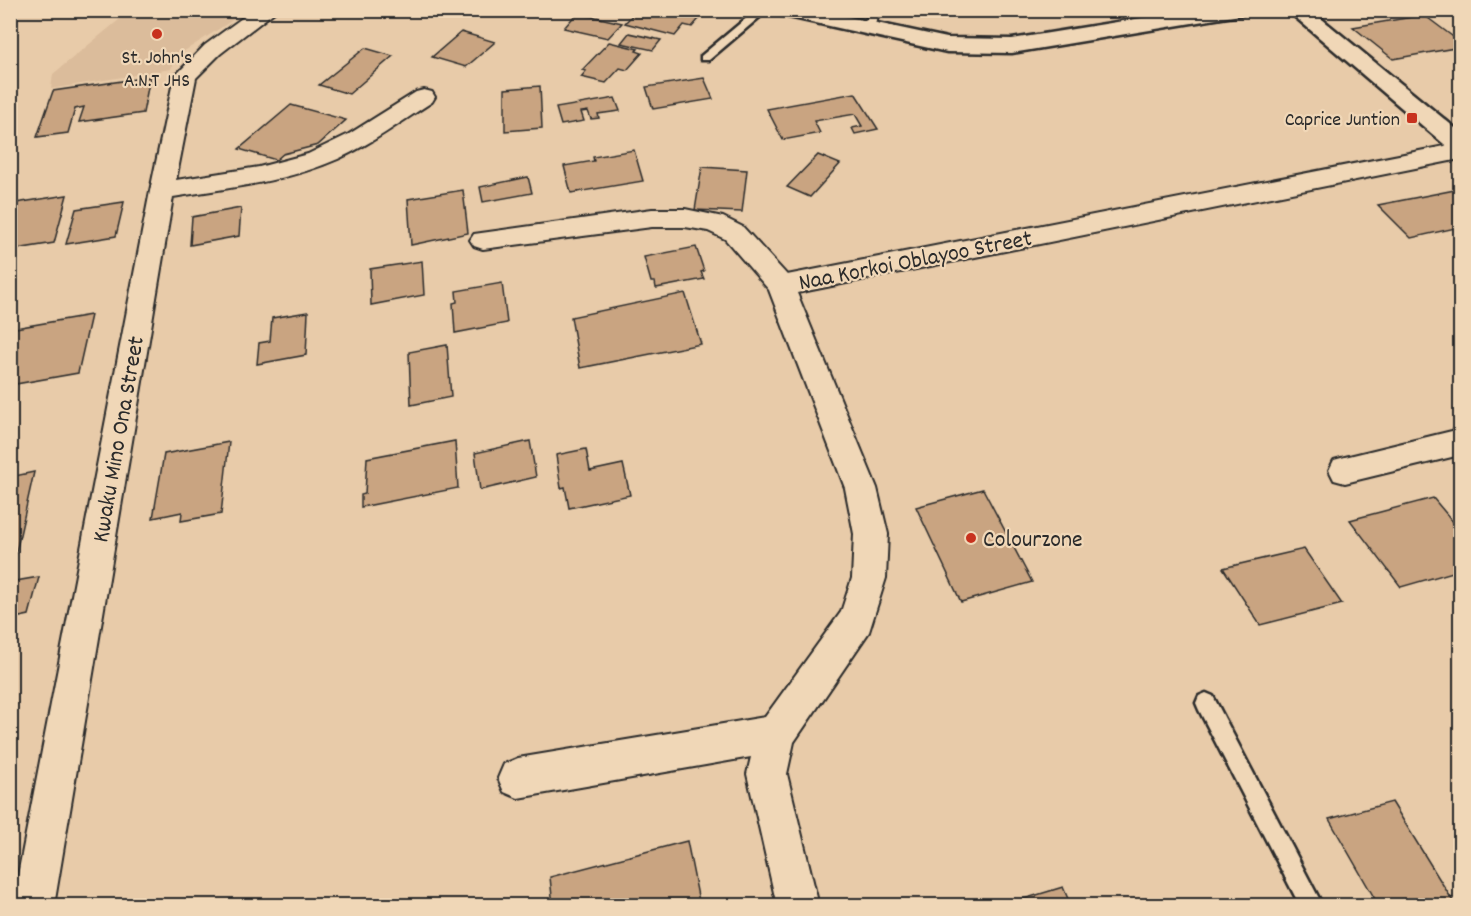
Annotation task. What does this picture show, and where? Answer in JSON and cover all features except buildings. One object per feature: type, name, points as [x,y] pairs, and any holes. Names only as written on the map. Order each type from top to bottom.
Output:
[{"type":"street","name":"Kwaku Mino Ona Street","points":[[33,906],[162,191],[185,77],[195,63],[212,49],[267,10]]},
{"type":"street","points":[[784,10],[872,20],[947,45],[1012,46],[1234,10]]},
{"type":"street","points":[[1298,10],[1461,144]]},
{"type":"street","points":[[162,191],[282,169],[316,159],[343,147],[424,97]]},
{"type":"street","name":"Naa Korkoi Oblayoo Street","points":[[798,906],[766,774],[776,734],[856,620],[869,578],[871,534],[861,488],[781,286],[1461,151]]},
{"type":"street","points":[[483,240],[652,218],[685,218],[714,223],[734,233],[781,286]]},
{"type":"street","points":[[1345,470],[1461,442]]},
{"type":"street","points":[[518,778],[776,734]]},
{"type":"lane","points":[[705,58],[763,10]]},
{"type":"lane","points":[[1206,703],[1312,906]]},
{"type":"shaded area","name":"St. John's A.N.T JHS","points":[[131,10],[247,11],[175,57],[171,69],[51,89],[53,74]]},
{"type":"place","name":"St. John's A.N.T JHS","points":[[157,34]]},
{"type":"place","name":"Caprice Juntion","points":[[1412,118]]},
{"type":"place","name":"Colourzone","points":[[971,538]]}]
